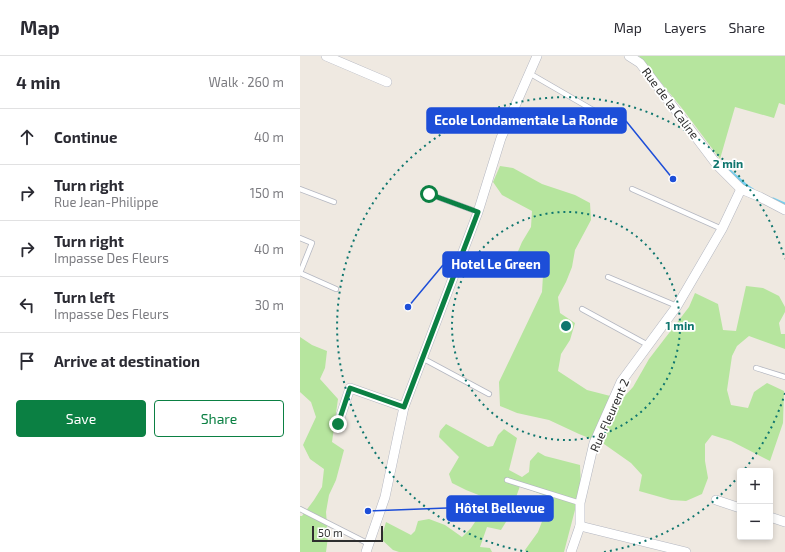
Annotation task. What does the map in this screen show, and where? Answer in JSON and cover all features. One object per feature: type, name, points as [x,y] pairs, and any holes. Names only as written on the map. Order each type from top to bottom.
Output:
[{"type":"street","points":[[326,56],[387,82]]},
{"type":"street","points":[[367,548],[384,497],[404,407],[478,212],[501,138],[537,56]]},
{"type":"street","name":"Rue de la Caline","points":[[629,56],[640,63],[717,165],[741,189]]},
{"type":"street","points":[[741,189],[785,210]]},
{"type":"street","name":"Rue Fleurent 2","points":[[571,552],[580,526],[580,503],[594,443],[621,382],[677,306],[722,229],[741,189]]},
{"type":"street","points":[[338,424],[350,388],[404,407]]},
{"type":"street","points":[[716,500],[737,507]]},
{"type":"street","points":[[773,518],[785,522]]},
{"type":"street","points":[[580,526],[686,552]]},
{"type":"lane","points":[[529,73],[592,110]]},
{"type":"lane","points":[[300,189],[334,202]]},
{"type":"lane","points":[[632,189],[722,229]]},
{"type":"lane","points":[[429,194],[478,212]]},
{"type":"lane","points":[[300,238],[312,243],[300,273],[336,289]]},
{"type":"lane","points":[[608,277],[677,306]]},
{"type":"lane","points":[[582,309],[648,345]]},
{"type":"lane","points":[[422,358],[489,394]]},
{"type":"lane","points":[[756,368],[785,377]]},
{"type":"lane","points":[[507,480],[580,503]]},
{"type":"lane","points":[[300,509],[367,548]]},
{"type":"green space","points":[[639,56],[785,56],[785,105],[779,103],[774,118],[735,107],[720,159],[681,107]]},
{"type":"green space","points":[[500,166],[513,168],[542,184],[575,195],[590,203],[591,220],[575,250],[572,267],[558,297],[560,313],[575,323],[570,340],[561,354],[558,371],[587,390],[622,399],[633,387],[649,359],[689,307],[695,293],[718,304],[723,330],[736,331],[746,286],[763,288],[779,296],[785,307],[785,312],[779,323],[781,334],[785,334],[785,349],[749,336],[737,346],[732,356],[727,390],[731,405],[748,408],[754,392],[767,383],[784,391],[783,423],[770,461],[731,441],[712,435],[705,444],[705,461],[708,478],[702,494],[686,501],[671,500],[639,491],[642,475],[631,463],[604,444],[549,420],[517,413],[500,406],[499,382],[542,292],[543,275],[529,268],[516,256],[531,227],[532,211],[502,195],[493,182]]},
{"type":"green space","points":[[300,337],[312,345],[327,351],[325,368],[320,379],[338,399],[332,442],[344,450],[336,480],[329,495],[326,512],[328,537],[326,552],[300,552],[300,516],[302,516],[322,487],[324,469],[310,459],[303,445],[316,417],[311,402],[300,392]]},
{"type":"green space","points":[[446,424],[488,447],[493,446],[498,435],[504,429],[517,438],[509,470],[522,477],[529,472],[530,461],[538,452],[545,456],[580,465],[581,487],[564,552],[526,552],[525,550],[538,532],[551,498],[520,486],[509,517],[501,530],[487,527],[480,547],[490,548],[492,552],[399,552],[393,550],[381,539],[386,522],[411,535],[415,531],[418,521],[429,519],[445,525],[462,537],[471,528],[485,507],[481,496],[452,483],[449,474],[459,457],[439,437],[440,431]]},
{"type":"waterway","points":[[721,163],[753,190]]},
{"type":"waterway","points":[[773,199],[785,204]]},
{"type":"place","name":"Ecole Londamentale La Ronde","points":[[673,179]]},
{"type":"place","name":"Hotel Le Green","points":[[408,307]]},
{"type":"place","name":"Hôtel Bellevue","points":[[368,511]]},
{"type":"route","points":[[338,424],[350,388],[352,387],[404,407],[478,212],[429,194]]}]
